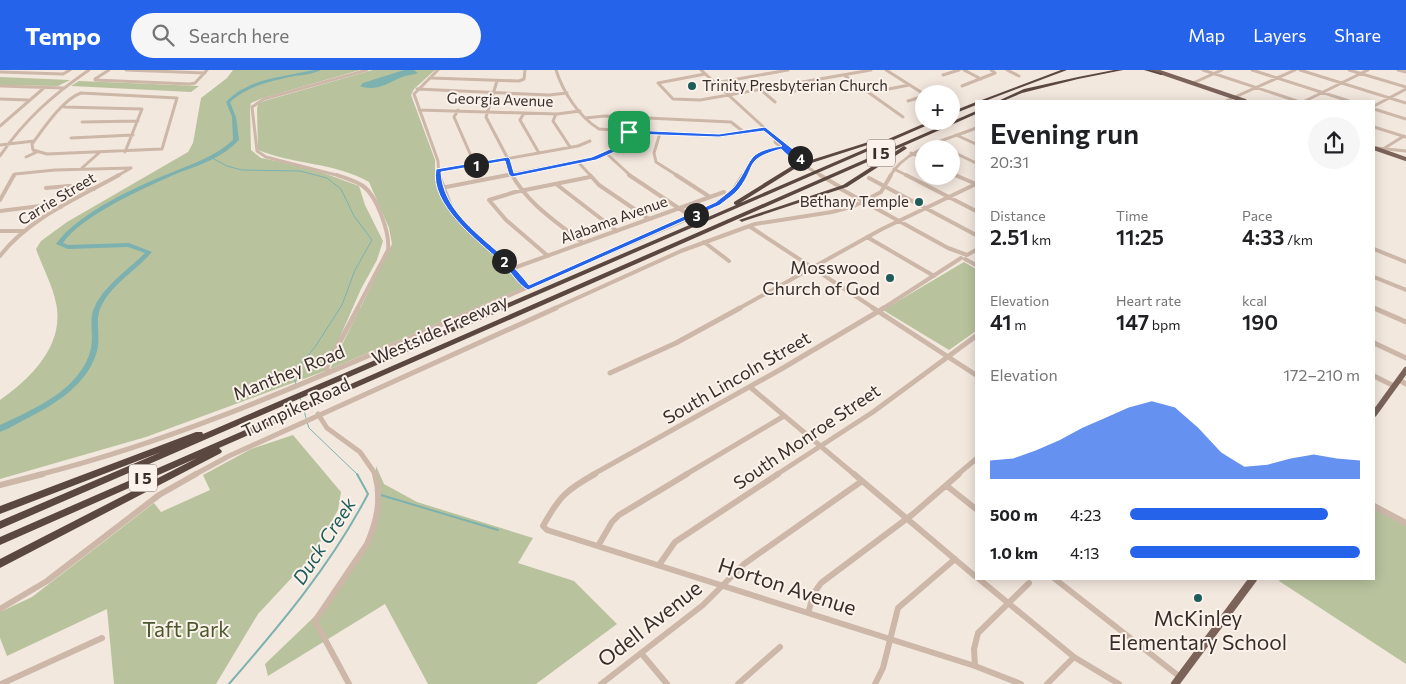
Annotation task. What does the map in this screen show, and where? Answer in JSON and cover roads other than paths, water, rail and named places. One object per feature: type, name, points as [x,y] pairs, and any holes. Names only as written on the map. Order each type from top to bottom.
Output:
[{"type":"highway","points":[[1034,80],[1054,70]]},
{"type":"highway","points":[[984,100],[1065,70]]},
{"type":"highway","points":[[1002,100],[1087,70]]},
{"type":"highway","points":[[1022,92],[1078,78],[1121,70]]},
{"type":"highway","points":[[1148,70],[1161,74]]},
{"type":"highway","points":[[960,110],[975,103]]},
{"type":"highway","name":"Westside Freeway","points":[[0,541],[975,112]]},
{"type":"highway","points":[[688,228],[736,203],[789,169],[915,130]]},
{"type":"highway","name":"Westside Freeway","points":[[0,525],[916,130]]},
{"type":"highway","points":[[695,234],[714,230],[839,188],[929,132]]},
{"type":"highway","points":[[0,510],[249,415],[260,413]]},
{"type":"highway","points":[[0,564],[198,460],[273,425],[286,415]]},
{"type":"main road","points":[[1155,70],[1238,100]]},
{"type":"main road","points":[[1161,74],[1241,100]]},
{"type":"main road","points":[[1172,78],[1193,83]]},
{"type":"main road","points":[[1375,147],[1406,158]]},
{"type":"main road","points":[[1375,147],[1406,158]]},
{"type":"main road","points":[[1375,411],[1406,370]]},
{"type":"main road","points":[[1177,681],[1251,580]]},
{"type":"street","points":[[36,73],[42,70]]},
{"type":"street","points":[[0,72],[63,74],[70,70]]},
{"type":"street","points":[[0,156],[7,144],[32,116],[64,88],[89,70]]},
{"type":"street","points":[[109,70],[95,80],[193,84],[206,71]]},
{"type":"street","points":[[126,70],[206,71]]},
{"type":"street","points":[[330,372],[327,370],[327,366],[388,250],[390,243],[388,232],[368,191],[361,184],[322,169],[266,157],[257,151],[252,107],[264,99],[367,70]]},
{"type":"street","points":[[438,70],[417,89],[414,96],[438,161],[442,188],[453,212],[462,224],[511,269],[528,288]]},
{"type":"street","points":[[431,78],[522,81],[525,70]]},
{"type":"street","points":[[556,70],[568,93],[585,118],[592,126],[599,129],[719,136],[765,129]]},
{"type":"street","points":[[701,70],[776,139],[775,142],[792,151],[804,164]]},
{"type":"street","points":[[715,83],[788,70]]},
{"type":"street","points":[[705,74],[658,83],[676,100],[700,100],[871,70]]},
{"type":"street","points":[[886,70],[915,89]]},
{"type":"street","points":[[943,75],[959,70]]},
{"type":"street","points":[[964,70],[980,79]]},
{"type":"street","points":[[962,86],[995,73],[991,70]]},
{"type":"street","points":[[1007,70],[1020,76]]},
{"type":"street","points":[[1203,70],[1294,100]]},
{"type":"street","points":[[1193,83],[1222,70]]},
{"type":"street","points":[[1252,70],[1347,100]]},
{"type":"street","points":[[1228,100],[1295,70]]},
{"type":"street","points":[[1300,70],[1406,102]]},
{"type":"street","points":[[1349,70],[1406,88]]},
{"type":"street","points":[[1307,100],[1368,70]]},
{"type":"street","points":[[1398,70],[1406,72]]},
{"type":"street","points":[[844,75],[903,117]]},
{"type":"street","points":[[814,80],[830,92]]},
{"type":"street","points":[[497,81],[486,117],[508,159],[512,175],[522,191],[538,208],[584,243]]},
{"type":"street","points":[[788,85],[795,91]]},
{"type":"street","points":[[889,89],[910,85]]},
{"type":"street","points":[[0,86],[64,88]]},
{"type":"street","points":[[0,126],[45,87]]},
{"type":"street","points":[[1375,107],[1406,88]]},
{"type":"street","points":[[417,89],[556,95],[568,93]]},
{"type":"street","points":[[761,90],[775,102]]},
{"type":"street","points":[[26,157],[38,152],[157,151],[162,149],[177,98],[81,93],[75,95],[35,140],[32,148],[38,152]]},
{"type":"street","points":[[0,98],[28,100]]},
{"type":"street","points":[[908,101],[915,98]]},
{"type":"street","points":[[63,107],[142,109],[125,152]]},
{"type":"street","points":[[1375,108],[1406,119]]},
{"type":"street","name":"Georgia Avenue","points":[[419,110],[556,114],[580,111]]},
{"type":"street","points":[[458,110],[454,117],[475,165]]},
{"type":"street","points":[[524,113],[520,119],[539,153]]},
{"type":"street","points":[[556,114],[553,121],[570,147]]},
{"type":"street","points":[[585,118],[601,116],[731,122],[745,133]]},
{"type":"street","points":[[0,120],[6,120]]},
{"type":"street","points":[[82,122],[138,121]]},
{"type":"street","points":[[1375,127],[1405,136]]},
{"type":"street","name":"Turnpike Road","points":[[941,140],[975,128]]},
{"type":"street","points":[[442,188],[578,162],[607,154],[622,145],[629,132]]},
{"type":"street","points":[[660,133],[654,153],[657,163],[710,197]]},
{"type":"street","points":[[956,134],[975,144]]},
{"type":"street","points":[[71,138],[133,135]]},
{"type":"street","points":[[1383,149],[1405,136]]},
{"type":"street","points":[[0,145],[35,140]]},
{"type":"street","points":[[438,171],[570,147],[590,141]]},
{"type":"street","points":[[782,145],[800,163],[849,195],[864,201],[975,263]]},
{"type":"street","name":"Manthey Road","points":[[0,485],[113,455],[245,408],[692,217],[718,204],[731,194],[740,183],[754,156],[782,145]]},
{"type":"street","points":[[1383,149],[1406,151]]},
{"type":"street","points":[[0,200],[15,174],[82,169],[100,152]]},
{"type":"street","name":"Turnpike Road","points":[[0,609],[47,581],[139,509],[182,480],[316,415],[704,242],[749,226],[841,210],[864,201],[877,195],[894,169],[915,152]]},
{"type":"street","points":[[607,154],[628,174],[692,217]]},
{"type":"street","points":[[960,155],[975,163]]},
{"type":"street","points":[[578,162],[590,177],[649,219]]},
{"type":"street","name":"Carrie Street","points":[[0,256],[2,251],[24,231],[131,168],[82,169]]},
{"type":"street","points":[[894,169],[975,210]]},
{"type":"street","points":[[548,256],[506,220],[489,200],[590,177]]},
{"type":"street","points":[[960,177],[975,184]]},
{"type":"street","points":[[869,178],[975,234]]},
{"type":"street","points":[[556,184],[617,231]]},
{"type":"street","points":[[610,373],[681,340],[868,237],[975,184]]},
{"type":"street","points":[[46,188],[69,186],[94,189]]},
{"type":"street","name":"Alabama Avenue","points":[[511,269],[724,192]]},
{"type":"street","points":[[0,211],[40,206],[62,207]]},
{"type":"street","points":[[749,226],[975,374]]},
{"type":"street","points":[[0,232],[24,231]]},
{"type":"street","points":[[868,237],[934,276]]},
{"type":"street","points":[[704,242],[729,261]]},
{"type":"street","points":[[1375,248],[1406,262]]},
{"type":"street","name":"South Lincoln Street","points":[[543,526],[556,502],[570,488],[750,387],[879,311],[975,251]]},
{"type":"street","points":[[1375,277],[1406,290]]},
{"type":"street","points":[[1375,308],[1406,322]]},
{"type":"street","name":"South Monroe Street","points":[[659,566],[675,542],[822,447],[975,337]]},
{"type":"street","points":[[1375,343],[1406,358]]},
{"type":"street","points":[[1375,376],[1406,384]]},
{"type":"street","points":[[750,387],[975,576]]},
{"type":"street","points":[[316,415],[324,427],[350,443],[371,463],[379,490],[373,530],[367,544],[315,621],[349,684]]},
{"type":"street","points":[[598,546],[612,522],[619,515],[784,416]]},
{"type":"street","points":[[808,612],[814,593],[821,583],[907,518],[947,486],[975,460]]},
{"type":"street","name":"Odell Avenue","points":[[601,684],[703,605],[744,564],[862,481]]},
{"type":"street","points":[[947,486],[975,508]]},
{"type":"street","points":[[1375,507],[1406,523]]},
{"type":"street","name":"Horton Avenue","points":[[543,526],[547,530],[975,666],[1021,684]]},
{"type":"street","points":[[875,684],[883,668],[894,617],[900,605],[955,559]]},
{"type":"street","points":[[979,580],[1074,657],[1119,684]]},
{"type":"street","points":[[1056,580],[1177,681]]},
{"type":"street","points":[[975,666],[974,649],[978,633],[1029,583]]},
{"type":"street","points":[[1,684],[102,638]]},
{"type":"street","points":[[738,684],[780,647]]},
{"type":"street","points":[[641,653],[667,684]]},
{"type":"street","points":[[1047,684],[1074,657]]},
{"type":"water","points":[[404,70],[414,70],[418,73],[377,87],[366,88],[360,86],[363,83]]},
{"type":"waterway","points":[[0,429],[56,398],[80,377],[89,364],[94,350],[95,313],[97,308],[114,285],[149,252],[129,245],[68,247],[59,244],[65,235],[110,204],[206,160],[229,147],[236,140],[234,117],[228,102],[237,94],[258,83],[319,70]]},
{"type":"waterway","name":"Duck Creek","points":[[212,158],[227,166],[242,170],[300,171],[327,178],[341,189],[354,216],[372,240],[355,270],[342,305],[315,347],[293,373],[296,385]]},
{"type":"waterway","name":"Duck Creek","points":[[300,398],[303,406]]},
{"type":"waterway","name":"Duck Creek","points":[[304,410],[306,418]]},
{"type":"waterway","name":"Duck Creek","points":[[307,422],[309,428],[357,474]]},
{"type":"waterway","name":"Duck Creek","points":[[229,684],[304,593],[354,520],[368,494],[357,474]]},
{"type":"waterway","points":[[381,495],[498,530]]},
{"type":"place","name":"Trinity Presbyterian Church","points":[[692,86]]},
{"type":"place","name":"Bethany Temple","points":[[919,202]]},
{"type":"place","name":"Mosswood Church of God","points":[[890,278]]},
{"type":"place","name":"McKinley Elementary School","points":[[1198,598]]},
{"type":"park label","name":"Taft Park","points":[[186,630]]}]
